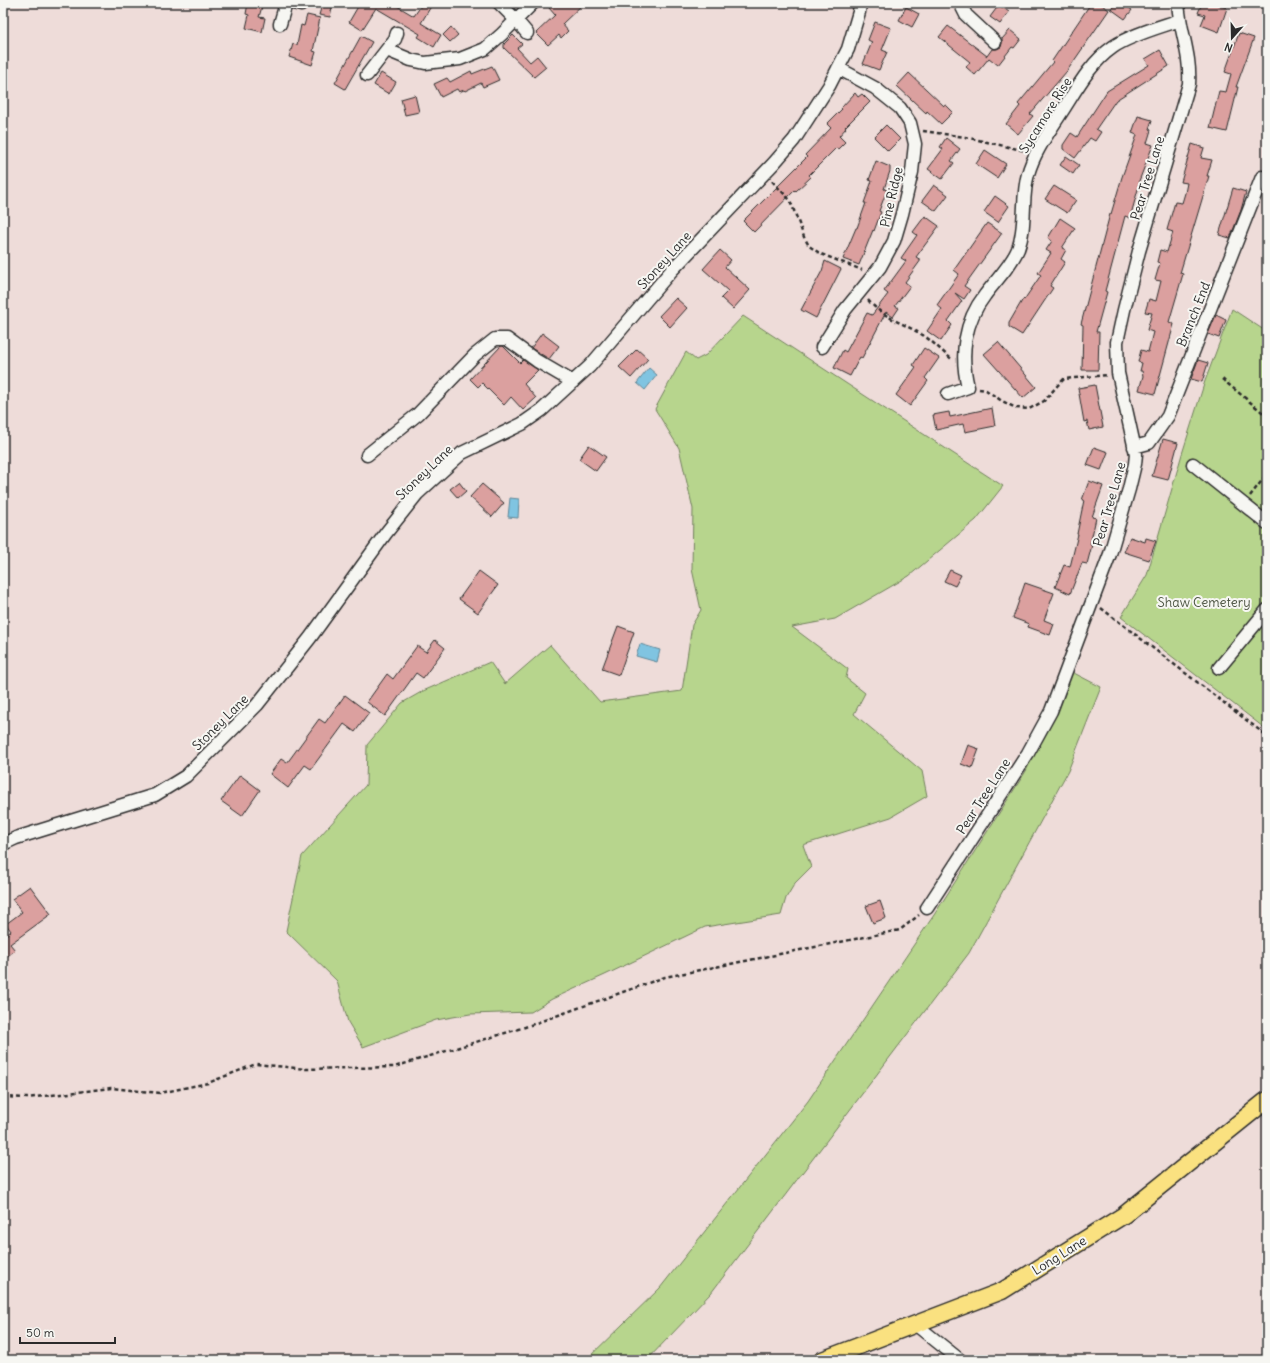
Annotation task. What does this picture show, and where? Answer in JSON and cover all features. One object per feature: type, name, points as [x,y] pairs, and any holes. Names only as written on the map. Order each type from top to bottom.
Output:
[{"type":"main road","name":"Long Lane","points":[[822,1360],[1002,1291],[1124,1215],[1267,1100]]},
{"type":"street","points":[[280,24],[286,3]]},
{"type":"street","points":[[499,3],[527,33]]},
{"type":"street","points":[[387,50],[397,55],[425,63],[460,59],[485,49],[533,3]]},
{"type":"street","name":"Stoney Lane","points":[[3,844],[16,838],[155,795],[186,776],[257,705],[310,638],[386,533],[417,494],[462,453],[522,424],[542,410],[573,382],[590,366],[672,270],[794,140],[829,86],[848,49],[859,12],[860,3]]},
{"type":"street","points":[[960,3],[966,15],[994,42]]},
{"type":"street","name":"Pear Tree Lane","points":[[927,908],[1028,753],[1051,711],[1110,554],[1136,464],[1136,454],[1118,373],[1117,342],[1124,310],[1157,189],[1189,84],[1188,52],[1180,20],[1178,3]]},
{"type":"street","name":"Sycamore Rise","points":[[968,387],[964,366],[965,341],[968,330],[977,307],[1003,272],[1018,248],[1022,231],[1027,175],[1036,155],[1093,65],[1104,54],[1114,46],[1128,39],[1180,20]]},
{"type":"street","points":[[367,75],[387,50],[397,33]]},
{"type":"street","name":"Pine Ridge","points":[[822,348],[845,310],[880,267],[894,241],[912,172],[915,144],[910,123],[900,108],[875,88],[838,68]]},
{"type":"street","name":"Branch End","points":[[1134,446],[1149,443],[1168,416],[1262,177]]},
{"type":"street","points":[[367,455],[418,414],[475,355],[495,339],[507,339],[537,361],[573,382]]},
{"type":"street","points":[[948,394],[968,387]]},
{"type":"street","points":[[1192,464],[1267,523]]},
{"type":"street","points":[[1219,668],[1267,610]]},
{"type":"street","points":[[915,1324],[960,1360]]},
{"type":"path","points":[[912,130],[929,131],[965,137],[1036,155]]},
{"type":"path","points":[[764,173],[790,200],[804,238],[809,246],[820,254],[873,275]]},
{"type":"path","points":[[861,291],[871,304],[883,313],[907,328],[922,334],[943,353],[964,366]]},
{"type":"path","points":[[968,387],[986,390],[1002,401],[1016,408],[1029,409],[1044,401],[1064,380],[1118,373]]},
{"type":"path","points":[[1222,379],[1267,416]]},
{"type":"path","points":[[1243,504],[1267,474]]},
{"type":"path","points":[[1092,602],[1267,736]]},
{"type":"path","points":[[3,1097],[27,1098],[111,1088],[160,1093],[208,1083],[256,1064],[306,1070],[394,1067],[524,1027],[665,977],[900,930],[927,908]]},
{"type":"green space","name":"Shaw Cemetery","points":[[1232,309],[1267,332],[1267,730],[1121,617],[1147,575],[1205,381]]},
{"type":"green space","points":[[743,316],[1003,486],[976,520],[909,576],[835,619],[792,627],[848,669],[846,678],[865,693],[854,714],[922,771],[927,796],[891,817],[803,845],[811,867],[795,883],[786,898],[781,915],[705,927],[552,999],[531,1012],[470,1014],[436,1020],[363,1047],[348,1022],[337,981],[286,931],[302,856],[366,785],[367,745],[402,703],[423,691],[490,662],[505,684],[550,645],[600,702],[682,691],[692,625],[701,610],[692,569],[693,509],[679,448],[655,409],[686,352],[696,360],[706,355]]},
{"type":"green space","points":[[1072,672],[1101,687],[1068,771],[969,953],[711,1293],[647,1360],[586,1360],[660,1288],[808,1101],[934,915],[1026,771]]},
{"type":"water","points":[[649,368],[657,375],[645,390],[637,383]]},
{"type":"water","points":[[510,498],[519,499],[518,518],[508,517]]},
{"type":"water","points":[[640,644],[660,650],[657,662],[636,656]]},
{"type":"building","points":[[248,3],[263,3],[259,17],[265,18],[262,32],[246,28],[249,15],[246,14]]},
{"type":"building","points":[[360,3],[392,3],[414,16],[423,3],[433,3],[421,23],[441,35],[434,47],[418,37],[420,34],[376,8],[362,30],[349,22]]},
{"type":"building","points":[[554,3],[584,3],[562,24],[568,31],[561,38],[559,35],[548,45],[536,33],[555,15],[549,8]]},
{"type":"building","points":[[1091,3],[1099,3],[1109,10],[1067,71],[1030,114],[1033,116],[1018,134],[1006,124],[1020,106],[1018,104],[1053,62],[1052,61]]},
{"type":"building","points":[[1115,3],[1122,3],[1132,10],[1125,19],[1111,9]]},
{"type":"building","points":[[1202,3],[1212,3],[1227,8],[1219,32],[1201,25],[1205,15],[1198,13]]},
{"type":"building","points":[[322,5],[332,7],[330,17],[319,15]]},
{"type":"building","points":[[999,5],[1009,12],[1000,24],[990,17]]},
{"type":"building","points":[[906,7],[919,14],[912,27],[899,20]]},
{"type":"building","points":[[307,15],[320,18],[313,51],[316,52],[312,65],[289,57],[293,44],[297,45],[301,25],[304,26]]},
{"type":"building","points":[[875,22],[891,28],[882,50],[887,52],[879,70],[863,64],[872,42],[868,40]]},
{"type":"building","points":[[948,26],[987,56],[992,49],[1001,47],[1002,39],[1010,30],[1021,39],[1014,48],[1012,47],[998,65],[989,58],[975,75],[966,67],[970,62],[939,37]]},
{"type":"building","points":[[451,27],[458,35],[450,42],[443,35]]},
{"type":"building","points":[[1239,33],[1254,38],[1236,87],[1238,87],[1227,132],[1210,128],[1219,91],[1226,92],[1231,74],[1225,72]]},
{"type":"building","points":[[513,35],[522,44],[517,48],[530,62],[537,56],[546,67],[534,77],[504,48],[504,44]]},
{"type":"building","points":[[361,36],[372,42],[345,89],[335,83]]},
{"type":"building","points":[[1160,50],[1169,66],[1116,100],[1096,129],[1101,132],[1095,141],[1090,138],[1075,158],[1063,149],[1063,145],[1071,133],[1077,137],[1107,91],[1149,65],[1145,59]]},
{"type":"building","points":[[492,66],[499,80],[483,87],[481,83],[465,91],[459,92],[457,89],[441,97],[434,84],[447,78],[450,82],[471,71],[472,74]]},
{"type":"building","points":[[381,73],[396,82],[389,94],[374,85]]},
{"type":"building","points":[[909,73],[944,106],[946,105],[953,112],[941,124],[927,111],[926,113],[897,86]]},
{"type":"building","points":[[855,93],[858,97],[862,94],[870,102],[845,127],[846,128],[839,136],[845,142],[838,149],[836,148],[809,175],[811,177],[796,191],[795,190],[754,232],[743,221],[807,157],[805,155],[831,128],[827,124]]},
{"type":"building","points":[[415,95],[419,112],[405,115],[401,99]]},
{"type":"building","points":[[1138,116],[1152,120],[1147,143],[1153,145],[1139,181],[1140,182],[1130,218],[1125,216],[1105,291],[1107,292],[1096,332],[1099,332],[1098,370],[1082,370],[1083,325],[1081,324],[1110,214],[1137,135],[1132,133]]},
{"type":"building","points":[[886,125],[900,139],[888,151],[874,137]]},
{"type":"building","points":[[946,138],[960,149],[951,161],[954,163],[942,179],[928,169],[943,149],[940,147]]},
{"type":"building","points":[[1192,144],[1204,148],[1201,158],[1212,160],[1207,176],[1209,176],[1180,273],[1183,274],[1169,322],[1174,324],[1155,394],[1139,390],[1143,376],[1142,371],[1140,371],[1142,363],[1138,362],[1141,350],[1148,352],[1153,332],[1147,330],[1152,313],[1145,312],[1149,299],[1156,301],[1161,281],[1155,280],[1160,263],[1157,262],[1160,250],[1167,252],[1173,232],[1167,230],[1175,202],[1182,203],[1185,193],[1187,183],[1181,182]]},
{"type":"building","points":[[985,150],[1006,164],[997,178],[976,164]]},
{"type":"building","points":[[1066,156],[1079,165],[1073,174],[1060,165]]},
{"type":"building","points":[[876,161],[890,167],[884,189],[887,190],[879,211],[881,212],[874,231],[873,230],[859,265],[843,259],[866,203],[864,203],[872,181],[869,180]]},
{"type":"building","points":[[934,185],[948,195],[936,211],[922,201]]},
{"type":"building","points":[[1054,186],[1076,200],[1067,213],[1045,199]]},
{"type":"building","points":[[1233,188],[1246,192],[1230,238],[1219,235]]},
{"type":"building","points":[[995,196],[1009,206],[998,222],[984,212]]},
{"type":"building","points":[[925,216],[939,226],[916,257],[921,260],[905,282],[910,286],[895,306],[899,308],[893,317],[886,312],[862,358],[860,357],[850,376],[834,368],[843,350],[846,352],[867,313],[872,315],[888,294],[884,291],[906,261],[901,258],[917,235],[913,232]]},
{"type":"building","points":[[1060,218],[1075,228],[1062,248],[1066,250],[1061,259],[1065,262],[1050,286],[1053,288],[1022,335],[1009,327],[1009,323],[1023,299],[1024,300],[1041,275],[1038,273],[1051,253],[1046,250],[1052,241],[1048,238]]},
{"type":"building","points":[[987,223],[1002,233],[964,286],[970,290],[964,299],[955,293],[962,301],[948,321],[952,325],[941,341],[927,331],[942,309],[937,305],[959,274],[954,270]]},
{"type":"building","points":[[720,250],[731,260],[725,267],[750,290],[733,309],[721,298],[728,291],[703,269]]},
{"type":"building","points":[[825,261],[841,269],[816,318],[801,310],[822,271]]},
{"type":"building","points":[[676,298],[687,308],[670,327],[659,316]]},
{"type":"building","points":[[1216,315],[1226,320],[1219,338],[1208,334]]},
{"type":"building","points":[[542,333],[559,346],[549,359],[531,348]]},
{"type":"building","points":[[998,342],[1036,387],[1023,398],[984,354]]},
{"type":"building","points":[[501,346],[503,346],[520,363],[523,360],[538,370],[524,384],[536,398],[523,410],[511,397],[504,405],[482,383],[478,387],[470,379]]},
{"type":"building","points":[[924,348],[939,358],[925,378],[928,381],[910,406],[896,395],[916,367],[913,365]]},
{"type":"building","points":[[637,349],[648,359],[631,378],[619,367]]},
{"type":"building","points":[[1198,360],[1208,363],[1202,382],[1191,379]]},
{"type":"building","points":[[1095,385],[1103,427],[1089,430],[1087,421],[1084,422],[1078,388]]},
{"type":"building","points":[[992,408],[995,426],[965,432],[963,424],[936,430],[933,415],[949,412],[950,417]]},
{"type":"building","points":[[1163,439],[1178,443],[1168,480],[1152,476]]},
{"type":"building","points":[[589,445],[606,457],[596,471],[579,459]]},
{"type":"building","points":[[1094,447],[1108,452],[1101,470],[1087,465]]},
{"type":"building","points":[[1089,481],[1103,486],[1092,517],[1096,518],[1090,545],[1092,545],[1087,564],[1082,563],[1070,594],[1055,587],[1064,565],[1070,567],[1078,534],[1084,500],[1082,500]]},
{"type":"building","points":[[459,482],[466,491],[458,498],[450,489]]},
{"type":"building","points":[[482,484],[504,503],[492,517],[470,497]]},
{"type":"building","points":[[1130,537],[1145,542],[1146,538],[1156,541],[1149,560],[1124,552]]},
{"type":"building","points":[[950,570],[961,575],[955,586],[944,581]]},
{"type":"building","points":[[479,571],[498,585],[478,613],[459,599]]},
{"type":"building","points":[[1025,583],[1054,593],[1044,620],[1054,624],[1050,635],[1028,627],[1029,624],[1013,618]]},
{"type":"building","points":[[618,626],[634,632],[619,675],[602,669]]},
{"type":"building","points":[[435,640],[445,648],[423,678],[416,673],[385,716],[367,702],[387,674],[393,679],[417,646],[426,652]]},
{"type":"building","points":[[345,695],[369,713],[355,732],[344,724],[311,769],[305,765],[288,788],[270,774],[281,759],[287,763],[319,719],[325,723]]},
{"type":"building","points":[[968,745],[979,749],[972,768],[961,764]]},
{"type":"building","points":[[240,775],[260,790],[242,816],[221,801]]},
{"type":"building","points":[[30,886],[51,914],[10,944],[15,950],[3,960],[3,934],[5,936],[11,931],[6,924],[22,912],[12,899]]},
{"type":"building","points":[[880,901],[886,918],[873,923],[866,906]]}]
